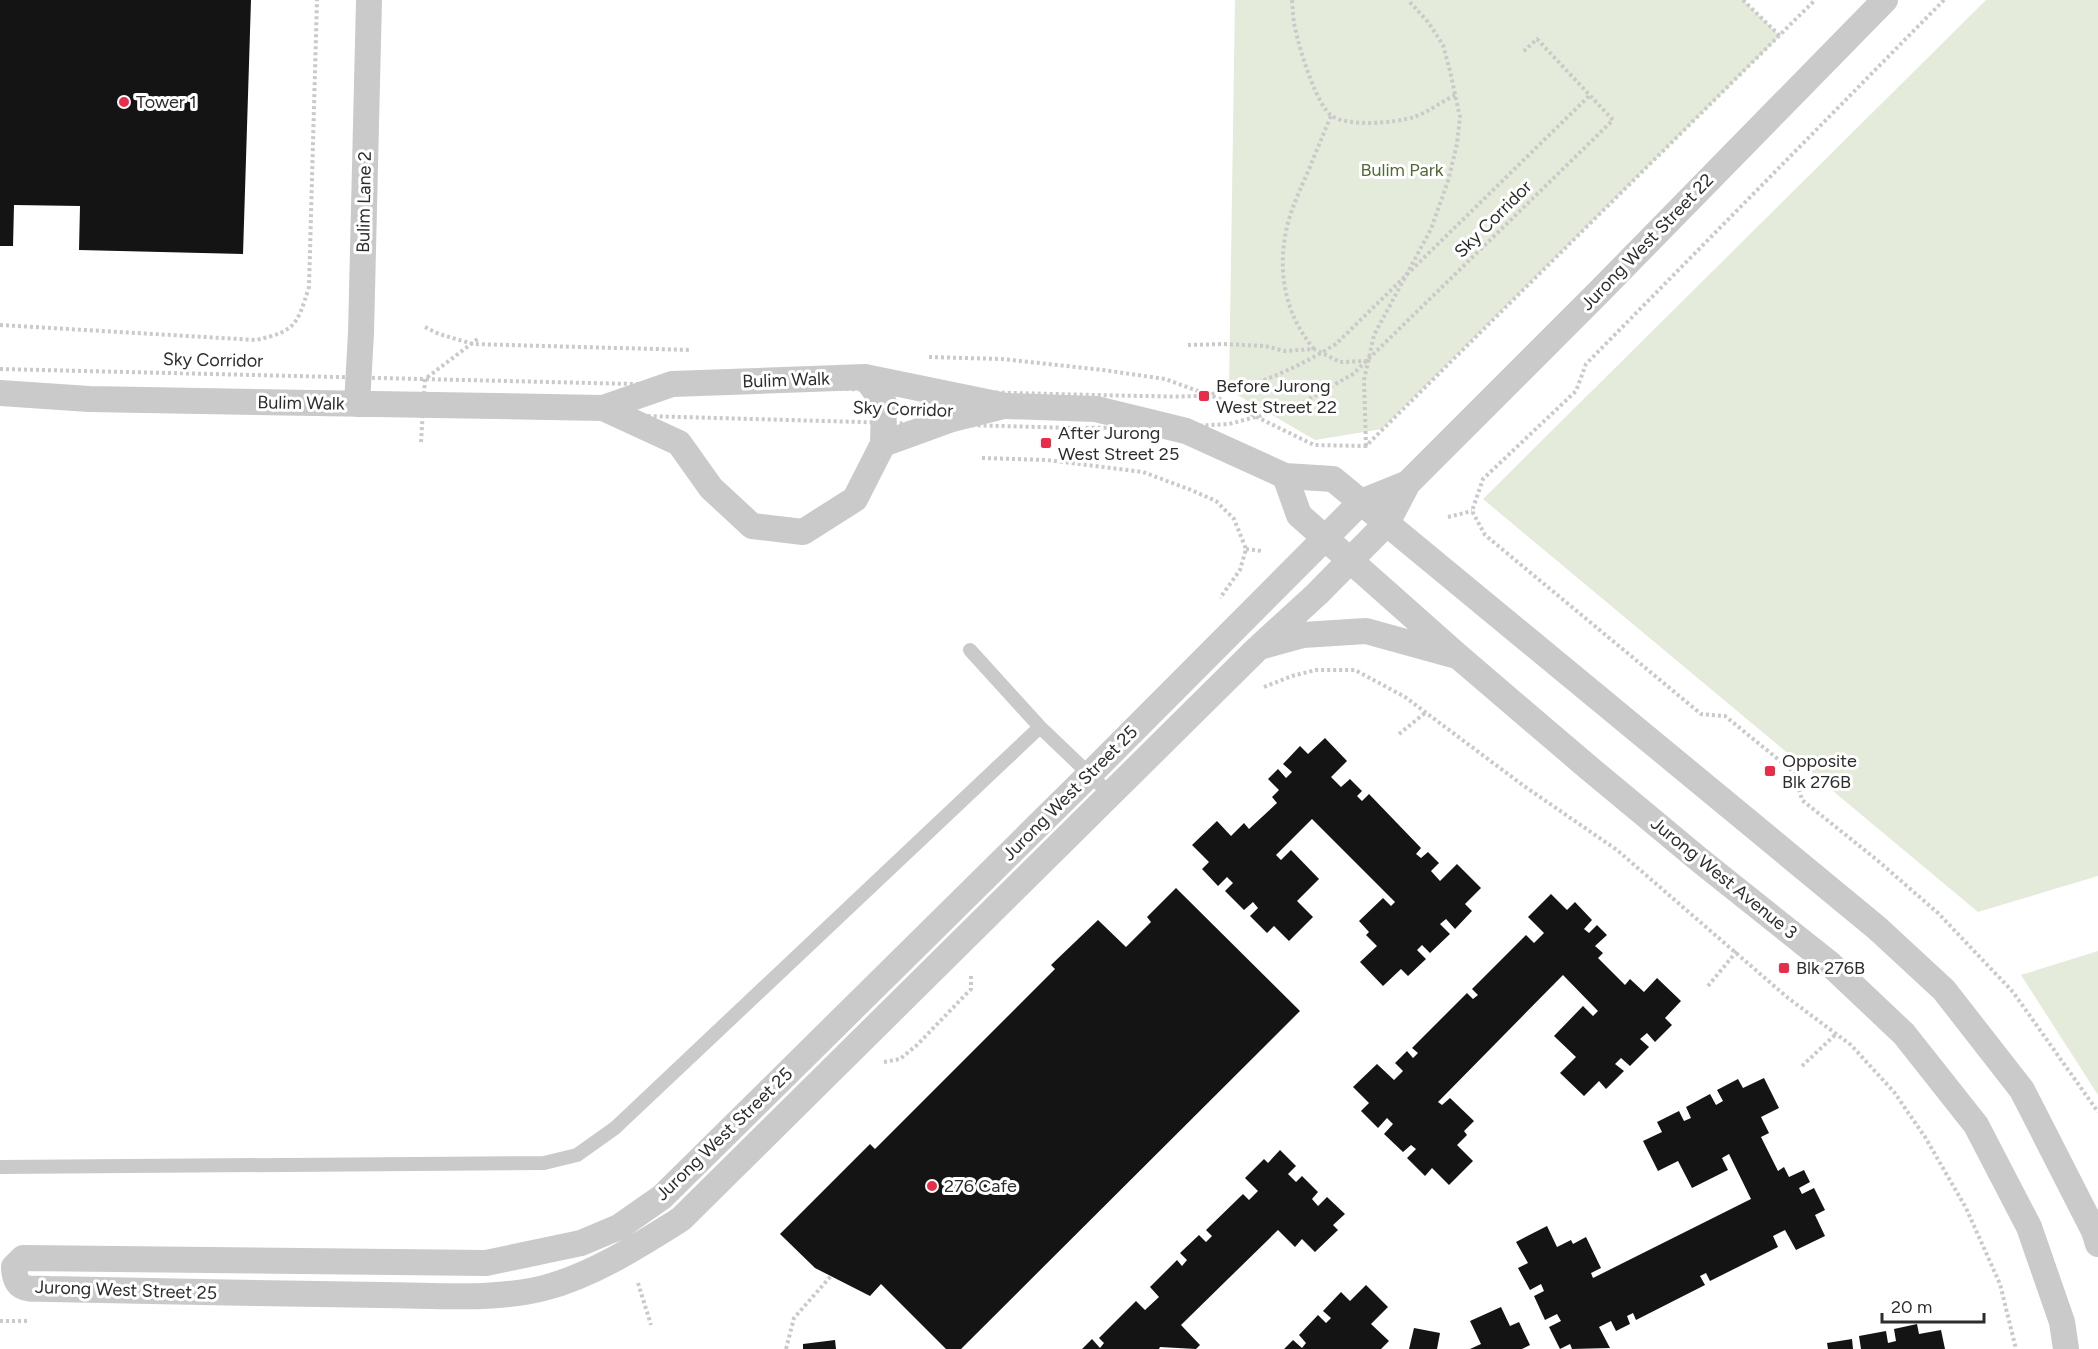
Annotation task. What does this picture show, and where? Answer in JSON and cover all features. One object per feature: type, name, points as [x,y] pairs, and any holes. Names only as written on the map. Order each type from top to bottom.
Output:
[{"type":"street","name":"Bulim Lane 2","points":[[357,404],[361,333],[369,0]]},
{"type":"street","name":"Jurong West Street 22","points":[[1387,524],[1408,483],[1590,301],[1884,0]]},
{"type":"street","name":"Bulim Walk","points":[[0,393],[89,399],[603,408],[672,384],[865,377],[1006,406],[1096,409],[1186,431],[1284,476],[1334,479],[1361,502]]},
{"type":"street","name":"Bulim Walk","points":[[603,408],[679,443],[711,488],[752,526],[803,532],[855,499],[883,444],[884,404],[865,377]]},
{"type":"street","name":"Bulim Walk","points":[[883,444],[949,420],[1006,406]]},
{"type":"street","points":[[1284,476],[1299,515],[1324,537]]},
{"type":"street","name":"Jurong West Street 22","points":[[1361,502],[1408,483]]},
{"type":"street","points":[[1361,502],[1877,928],[1944,990],[2022,1090],[2094,1231],[2098,1244]]},
{"type":"street","name":"Jurong West Street 25","points":[[1361,502],[662,1197],[619,1227],[581,1243],[486,1263],[23,1258],[14,1268],[15,1280],[23,1287],[50,1289],[490,1295],[543,1288],[578,1276],[642,1244],[681,1219],[1258,648],[1387,524]]},
{"type":"street","name":"Jurong West Avenue 3","points":[[1324,537],[1459,657],[1683,847],[1830,964],[1904,1034],[1976,1125],[2029,1227],[2062,1322],[2066,1349]]},
{"type":"street","points":[[1258,648],[1303,635],[1366,631],[1459,657]]},
{"type":"lane","points":[[970,650],[1040,727],[1111,795]]},
{"type":"lane","points":[[0,1167],[544,1163],[577,1155],[615,1128],[1040,727]]},
{"type":"path","points":[[0,325],[255,340],[291,329],[303,309],[309,287],[317,0]]},
{"type":"path","points":[[1292,0],[1295,32],[1308,71],[1321,105],[1331,116],[1343,121],[1379,123],[1391,121],[1414,117],[1455,95]]},
{"type":"path","points":[[1408,0],[1428,22],[1443,45],[1460,117],[1457,144],[1448,181],[1431,230],[1374,335],[1364,380],[1366,446],[1815,0]]},
{"type":"path","points":[[1743,0],[1779,36]]},
{"type":"path","points":[[1944,0],[1586,364],[1576,391],[1483,479],[1472,511],[1485,535],[1701,714],[1725,716],[1795,773],[1802,800],[1938,913],[2013,992],[2098,1112]]},
{"type":"path","name":"Sky Corridor","points":[[0,398],[1074,428],[1229,424],[1297,406],[1353,374],[1613,120],[1537,39],[1522,53]]},
{"type":"path","name":"Sky Corridor","points":[[0,369],[1139,396],[1194,396],[1229,391],[1274,378],[1336,344],[1590,94]]},
{"type":"path","points":[[1331,116],[1289,220],[1283,259],[1285,293],[1301,333],[1314,349],[1340,362],[1368,361]]},
{"type":"path","points":[[421,442],[425,379],[479,338]]},
{"type":"path","points":[[1188,345],[1265,346],[1284,351],[1314,349]]},
{"type":"path","points":[[982,458],[1047,460],[1143,472],[1216,501],[1234,519],[1246,549],[1240,570],[1216,603]]},
{"type":"path","points":[[1448,518],[1472,511]]},
{"type":"path","points":[[1246,549],[1262,551]]},
{"type":"path","points":[[1261,690],[1292,676],[1316,670],[1355,670],[1405,697],[1524,786],[1617,850],[1737,951],[1788,998],[1851,1045],[1894,1092],[1925,1137],[1966,1208],[2000,1284],[2016,1349]]},
{"type":"path","points":[[1399,734],[1425,713]]},
{"type":"path","points":[[1708,986],[1737,951]]},
{"type":"path","points":[[881,1062],[900,1059],[917,1045],[971,989],[971,973]]},
{"type":"path","points":[[1802,1066],[1837,1033]]},
{"type":"path","points":[[786,1349],[794,1318],[831,1276]]},
{"type":"path","points":[[627,1287],[647,1277]]},
{"type":"path","points":[[638,1283],[651,1325]]},
{"type":"path","points":[[0,1321],[31,1321]]},
{"type":"green space","name":"Bulim Park","points":[[1235,0],[1743,0],[1780,36],[1382,429],[1315,440],[1229,390]]},
{"type":"green space","points":[[1986,0],[2098,0],[2098,876],[1978,912],[1483,499]]},
{"type":"green space","points":[[2098,951],[2098,1095],[2021,975]]},
{"type":"building","name":"Tower 1","points":[[0,0],[251,0],[243,254],[79,250],[80,206],[14,205],[13,246],[0,246]]},
{"type":"building","points":[[1325,738],[1347,761],[1331,777],[1341,787],[1350,779],[1362,791],[1357,796],[1362,801],[1369,794],[1421,848],[1416,854],[1421,858],[1428,852],[1439,863],[1431,871],[1440,881],[1457,864],[1481,888],[1465,904],[1472,911],[1455,929],[1446,919],[1440,924],[1450,934],[1430,953],[1422,945],[1417,950],[1426,959],[1408,976],[1401,969],[1383,986],[1360,962],[1377,946],[1366,935],[1369,932],[1359,921],[1383,898],[1391,906],[1395,902],[1312,819],[1276,855],[1281,860],[1291,850],[1319,879],[1297,901],[1313,917],[1289,941],[1274,926],[1267,933],[1250,916],[1258,908],[1253,902],[1244,910],[1225,891],[1233,883],[1227,877],[1218,886],[1202,869],[1209,862],[1192,845],[1217,821],[1231,836],[1244,823],[1249,829],[1277,803],[1272,797],[1279,790],[1268,779],[1278,769],[1286,778],[1292,772],[1283,764],[1300,746],[1308,754]]},
{"type":"building","points":[[1176,888],[1300,1011],[961,1349],[946,1349],[881,1284],[870,1296],[815,1268],[780,1234],[870,1144],[875,1149],[1055,969],[1051,965],[1098,920],[1126,947],[1151,922],[1147,917]]},
{"type":"building","points":[[1551,894],[1567,910],[1575,902],[1592,920],[1584,929],[1589,933],[1597,925],[1607,935],[1595,946],[1603,953],[1598,958],[1625,985],[1630,979],[1644,992],[1657,978],[1681,1001],[1665,1018],[1672,1025],[1655,1042],[1647,1033],[1640,1039],[1649,1047],[1630,1066],[1621,1058],[1615,1064],[1624,1071],[1606,1089],[1599,1081],[1584,1096],[1560,1073],[1576,1057],[1554,1036],[1583,1006],[1593,1016],[1598,1011],[1563,975],[1438,1102],[1442,1105],[1450,1098],[1474,1121],[1464,1131],[1467,1135],[1457,1145],[1473,1161],[1449,1185],[1432,1168],[1425,1176],[1407,1158],[1416,1149],[1411,1145],[1403,1152],[1384,1134],[1393,1124],[1387,1118],[1378,1128],[1361,1111],[1369,1103],[1353,1087],[1377,1064],[1394,1080],[1403,1071],[1395,1063],[1407,1051],[1413,1058],[1418,1053],[1412,1048],[1467,993],[1473,999],[1478,995],[1472,989],[1526,935],[1534,943],[1544,933],[1528,917]]},
{"type":"building","points":[[1764,1078],[1779,1108],[1761,1117],[1769,1133],[1761,1137],[1778,1171],[1784,1167],[1789,1177],[1804,1170],[1810,1182],[1799,1188],[1802,1194],[1814,1188],[1825,1210],[1815,1215],[1825,1236],[1796,1250],[1785,1230],[1773,1236],[1778,1247],[1710,1281],[1706,1273],[1700,1276],[1705,1285],[1636,1320],[1633,1313],[1627,1316],[1630,1324],[1616,1331],[1611,1321],[1599,1327],[1610,1348],[1572,1349],[1570,1344],[1560,1349],[1549,1327],[1561,1321],[1557,1314],[1545,1320],[1534,1296],[1544,1291],[1541,1284],[1530,1290],[1518,1268],[1528,1263],[1516,1242],[1547,1226],[1557,1247],[1571,1240],[1573,1244],[1586,1237],[1601,1268],[1591,1273],[1593,1278],[1751,1199],[1729,1154],[1722,1158],[1728,1170],[1692,1188],[1678,1161],[1658,1171],[1643,1141],[1662,1132],[1657,1122],[1679,1111],[1684,1121],[1691,1118],[1686,1107],[1710,1094],[1716,1105],[1723,1101],[1717,1090],[1738,1079],[1743,1088]]},
{"type":"building","points":[[1280,1150],[1296,1166],[1288,1174],[1296,1182],[1302,1176],[1318,1192],[1312,1199],[1318,1206],[1327,1197],[1345,1214],[1333,1225],[1338,1230],[1315,1252],[1302,1239],[1295,1247],[1278,1230],[1181,1325],[1200,1345],[1196,1349],[1160,1347],[1159,1349],[1082,1349],[1092,1339],[1100,1348],[1104,1343],[1099,1338],[1136,1301],[1145,1310],[1159,1297],[1150,1287],[1177,1260],[1182,1266],[1187,1260],[1180,1253],[1199,1235],[1206,1242],[1212,1236],[1206,1230],[1243,1194],[1249,1200],[1258,1191],[1245,1178],[1264,1159],[1268,1163]]},
{"type":"building","points":[[1366,1285],[1388,1307],[1371,1324],[1389,1341],[1381,1349],[1284,1349],[1293,1340],[1302,1348],[1306,1343],[1299,1335],[1318,1315],[1326,1323],[1331,1318],[1323,1311],[1341,1292],[1350,1301]]},
{"type":"building","points":[[1501,1307],[1510,1326],[1519,1322],[1530,1345],[1522,1349],[1470,1349],[1481,1344],[1470,1321]]},
{"type":"building","points":[[1917,1324],[1919,1334],[1941,1330],[1945,1349],[1861,1349],[1859,1336],[1886,1331],[1888,1343],[1896,1341],[1894,1329]]},
{"type":"building","points":[[1414,1328],[1440,1333],[1437,1349],[1409,1349]]},
{"type":"building","points":[[1852,1339],[1853,1349],[1828,1349],[1827,1343]]},
{"type":"building","points":[[835,1340],[836,1349],[803,1349],[803,1344]]},
{"type":"place","name":"Tower 1","points":[[124,102]]},
{"type":"place","name":"Before Jurong West Street 22","points":[[1204,396]]},
{"type":"place","name":"After Jurong West Street 25","points":[[1046,443]]},
{"type":"place","name":"Opposite Blk 276B","points":[[1770,771]]},
{"type":"place","name":"Blk 276B","points":[[1784,968]]},
{"type":"place","name":"276 Cafe","points":[[932,1186]]}]
